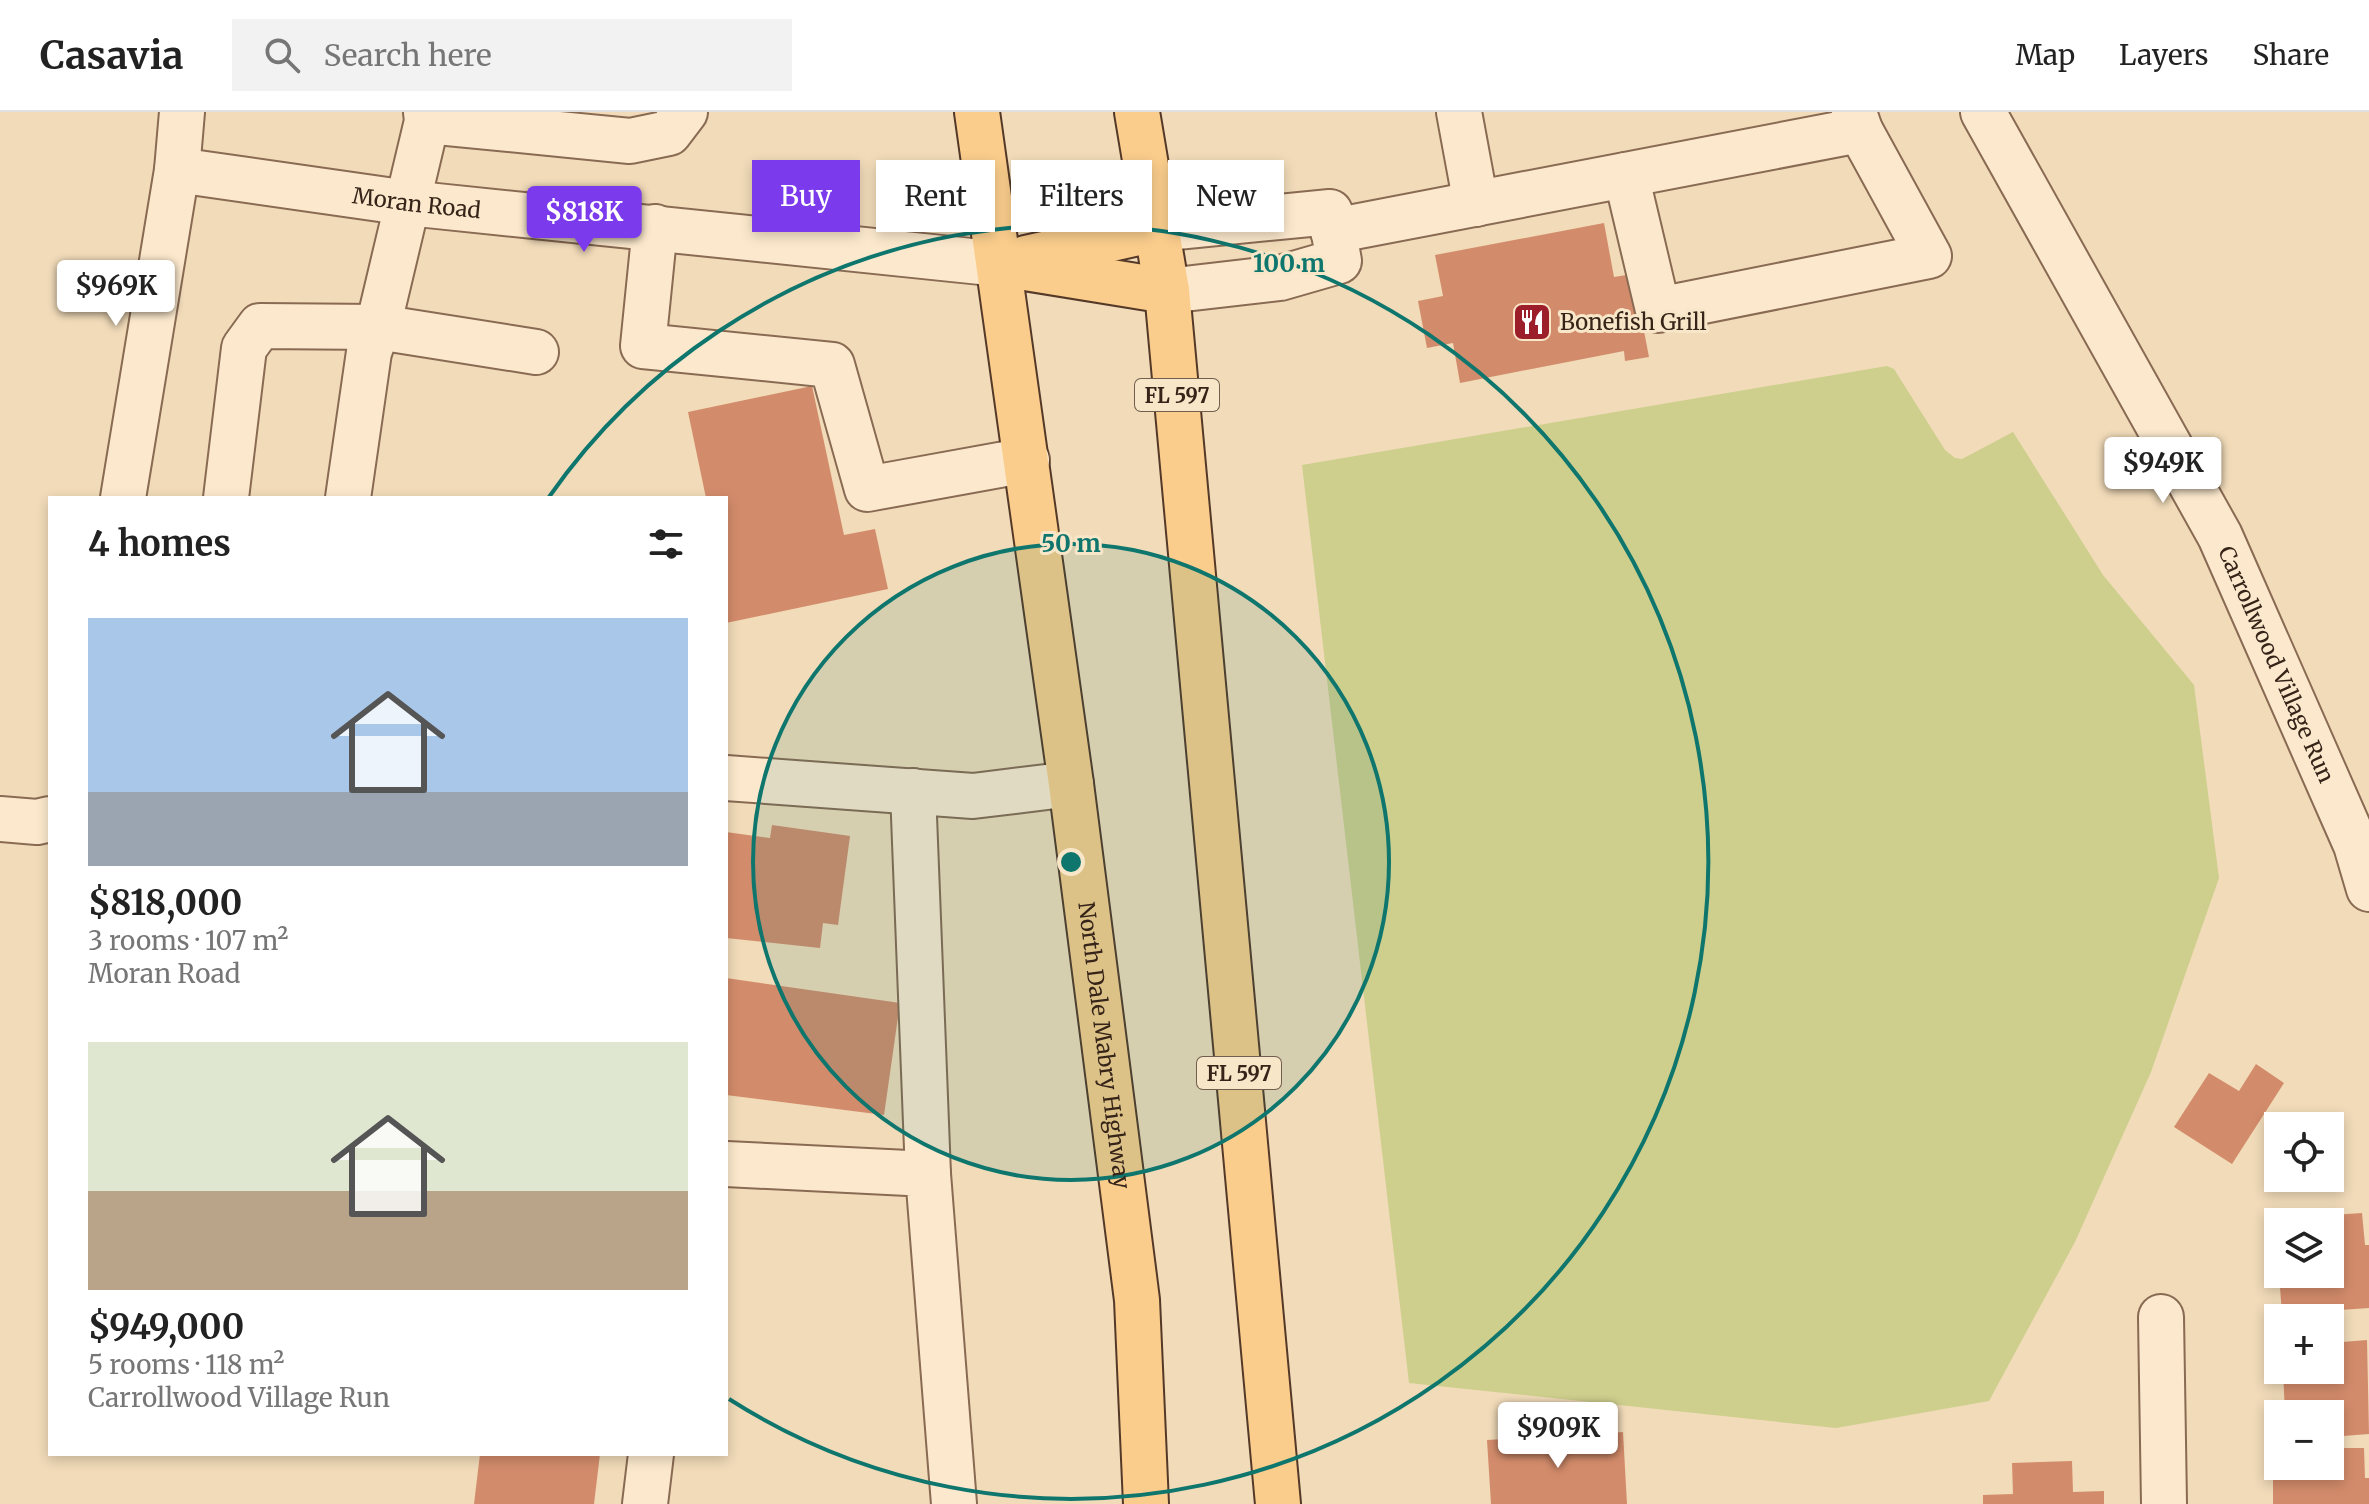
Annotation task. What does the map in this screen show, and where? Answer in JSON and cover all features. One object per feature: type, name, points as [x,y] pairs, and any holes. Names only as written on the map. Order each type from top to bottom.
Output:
[{"type":"main road","name":"North Dale Mabry Highway","points":[[977,112],[1071,784],[1137,1300],[1146,1504]]},
{"type":"main road","name":"FL 597","points":[[1137,112],[1167,291],[1278,1504]]},
{"type":"main road","points":[[1000,264],[1156,229]]},
{"type":"main road","points":[[1000,264],[1167,291]]},
{"type":"street","points":[[123,496],[177,170],[182,112]]},
{"type":"street","points":[[348,496],[369,352],[378,327],[426,117],[630,141],[669,133],[685,112]]},
{"type":"street","points":[[1459,112],[1476,204]]},
{"type":"street","name":"Carrollwood Village Run","points":[[1983,112],[2220,536],[2363,844],[2369,889]]},
{"type":"street","points":[[1333,231],[1626,175],[1857,121],[1929,256],[1658,310],[1626,175]]},
{"type":"street","name":"Moran Road","points":[[177,170],[408,203],[1000,264]]},
{"type":"street","points":[[1156,229],[1330,212],[1339,261],[1280,278],[1167,291]]},
{"type":"street","points":[[655,227],[643,346],[832,365],[867,489],[1027,460]]},
{"type":"street","points":[[226,496],[244,348],[260,326],[378,327],[536,352]]},
{"type":"street","points":[[728,778],[973,796],[1071,784]]},
{"type":"street","points":[[913,791],[928,1174],[954,1504]]},
{"type":"street","points":[[0,819],[37,822],[48,819]]},
{"type":"street","points":[[728,1164],[928,1174]]},
{"type":"street","points":[[2161,1317],[2164,1504]]},
{"type":"street","points":[[645,1504],[651,1456]]},
{"type":"green space","points":[[1887,366],[1894,369],[1945,450],[1955,458],[1962,459],[2013,432],[2103,575],[2194,685],[2219,878],[2151,1072],[2075,1242],[1989,1401],[1836,1428],[1409,1383],[1302,465]]},
{"type":"building","name":"Bonefish Grill","points":[[1604,223],[1614,277],[1633,274],[1649,357],[1625,361],[1624,351],[1460,383],[1453,343],[1427,348],[1418,301],[1443,296],[1435,255]]},
{"type":"building","points":[[812,386],[844,535],[875,529],[888,589],[728,623],[728,496],[706,496],[688,412]]},
{"type":"building","points":[[772,825],[850,836],[838,925],[823,923],[820,948],[728,938],[728,832],[770,838]]},
{"type":"building","points":[[728,978],[900,1003],[884,1115],[728,1095]]},
{"type":"building","points":[[2256,1064],[2284,1083],[2232,1164],[2174,1127],[2209,1073],[2239,1091]]},
{"type":"building","points":[[2362,1213],[2365,1245],[2369,1245],[2369,1308],[2344,1310],[2344,1304],[2281,1304],[2280,1288],[2344,1288],[2344,1214]]},
{"type":"building","points":[[2367,1340],[2369,1434],[2344,1436],[2344,1400],[2284,1400],[2284,1384],[2344,1384],[2344,1342]]},
{"type":"building","points":[[1623,1432],[1627,1504],[1491,1504],[1487,1440]]},
{"type":"building","points":[[2344,1448],[2364,1448],[2369,1504],[2273,1504],[2273,1480],[2344,1480]]},
{"type":"building","points":[[480,1456],[600,1456],[594,1504],[474,1504]]},
{"type":"building","points":[[2072,1461],[2073,1492],[2104,1491],[2104,1504],[1983,1504],[1983,1495],[2013,1494],[2012,1463]]},
{"type":"place","name":"Bonefish Grill","points":[[1532,322]]}]
